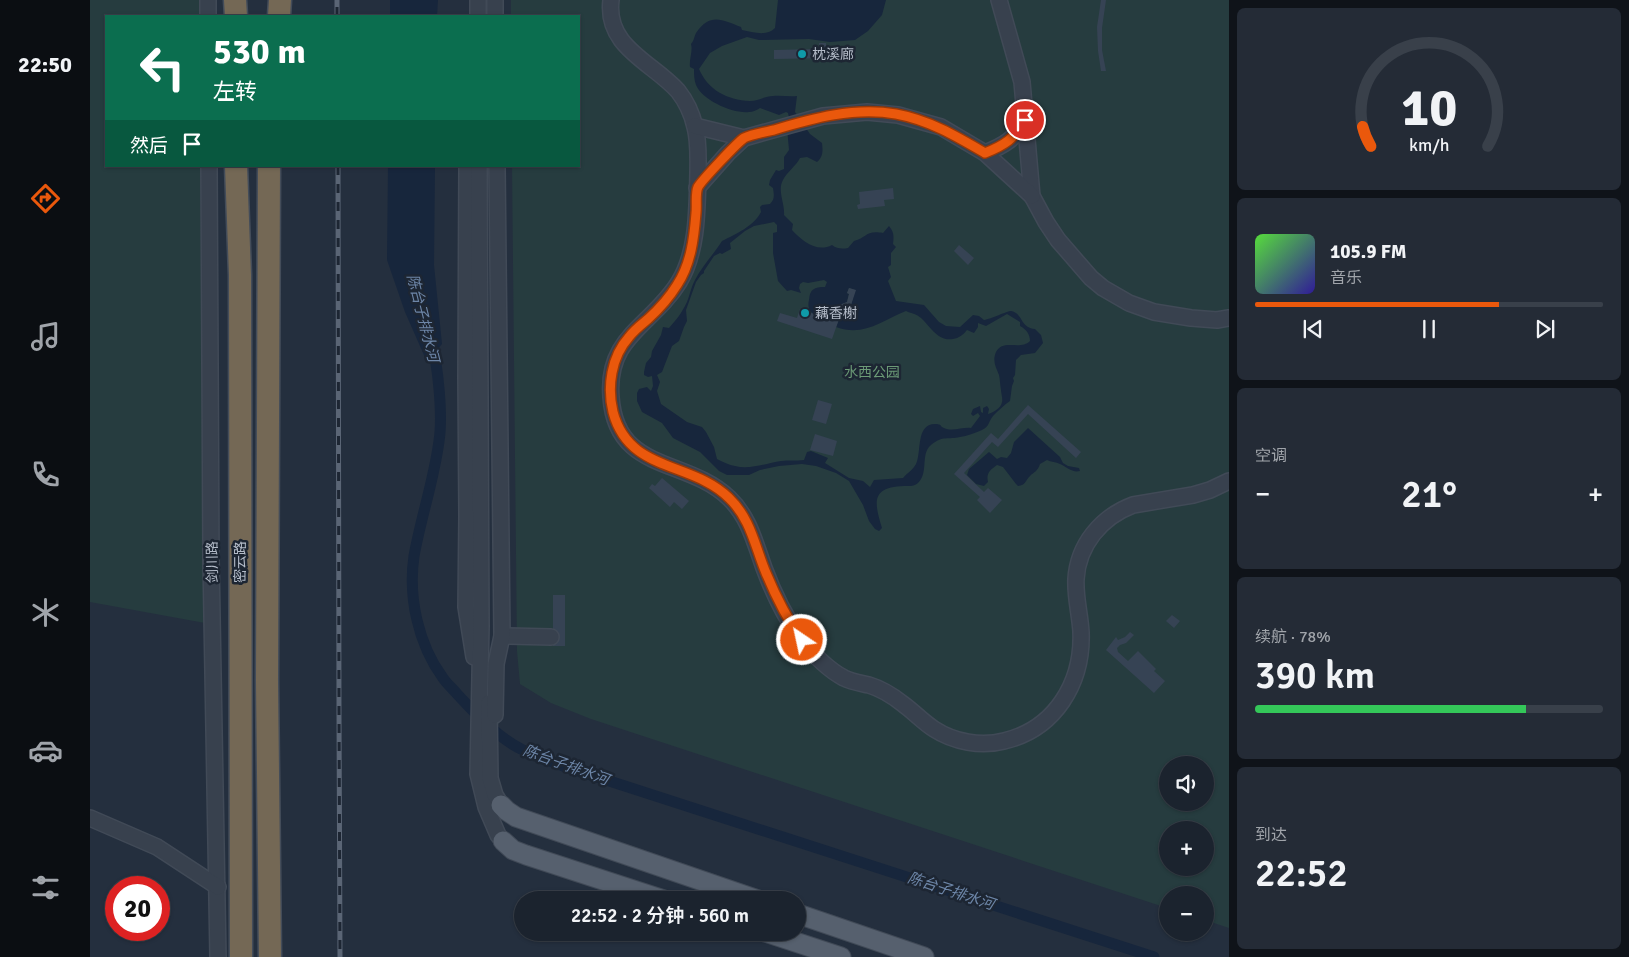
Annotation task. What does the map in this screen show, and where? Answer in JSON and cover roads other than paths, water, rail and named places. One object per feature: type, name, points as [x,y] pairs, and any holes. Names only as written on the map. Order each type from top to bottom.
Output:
[{"type":"highway","points":[[235,0],[236,15]]},
{"type":"highway","points":[[279,15],[280,0]]},
{"type":"highway","name":"密云路","points":[[236,167],[240,275],[241,957]]},
{"type":"highway","name":"密云路","points":[[268,167],[267,681],[270,957]]},
{"type":"main road","points":[[501,805],[516,817],[732,891]]},
{"type":"main road","points":[[503,841],[513,850],[526,855],[636,891]]},
{"type":"main road","points":[[806,917],[924,957]]},
{"type":"main road","points":[[792,941],[841,957]]},
{"type":"street","points":[[208,0],[208,15]]},
{"type":"street","points":[[468,0],[468,15]]},
{"type":"street","points":[[478,0],[478,15]]},
{"type":"street","points":[[484,0],[484,15]]},
{"type":"street","points":[[495,0],[495,15]]},
{"type":"street","points":[[611,0],[610,11],[612,21],[620,38],[625,45],[678,92],[688,108],[695,126],[698,149],[698,188],[693,244],[682,277],[666,301],[628,337],[618,354],[611,377],[611,399],[618,426],[633,447],[648,458],[700,478],[710,483],[730,499],[746,520],[768,578],[789,621],[802,640],[833,672],[854,682],[879,688],[936,731],[961,741],[988,743],[1015,738],[1039,726],[1060,704],[1068,692],[1078,664],[1081,632],[1076,580],[1079,560],[1086,544],[1100,526],[1121,510],[1133,505],[1202,492],[1226,484],[1229,481]]},
{"type":"street","points":[[999,0],[1022,82],[1032,196]]},
{"type":"street","points":[[698,188],[728,153],[744,138],[823,116],[852,113],[898,115],[941,127],[985,153],[1032,196],[1058,240],[1080,266],[1103,288],[1129,303],[1154,312],[1225,321]]},
{"type":"street","points":[[985,153],[1001,147],[1011,139],[1019,131],[1025,120]]},
{"type":"street","points":[[695,126],[744,138]]},
{"type":"street","name":"剑川路","points":[[209,167],[211,560],[218,957]]},
{"type":"street","points":[[467,167],[466,607],[474,658],[484,681]]},
{"type":"street","points":[[479,167],[481,626],[484,681]]},
{"type":"street","points":[[484,167],[486,511],[484,776],[486,807],[503,841]]},
{"type":"street","points":[[484,681],[496,664],[502,636],[497,167]]},
{"type":"street","points":[[502,636],[551,637]]},
{"type":"street","points":[[484,776],[501,805]]},
{"type":"street","points":[[90,818],[157,847],[218,887]]},
{"type":"water","points":[[390,0],[438,0],[437,15],[390,15]]},
{"type":"water","points":[[778,0],[886,0],[882,15],[868,31],[855,40],[830,42],[809,39],[759,40],[747,37],[722,46],[710,53],[699,69],[713,88],[734,99],[750,101],[770,96],[797,96],[795,112],[810,134],[822,143],[822,151],[817,162],[807,157],[800,158],[781,184],[784,215],[793,224],[792,230],[805,242],[815,247],[821,248],[832,245],[844,249],[869,233],[883,233],[889,226],[893,234],[893,244],[896,247],[891,253],[891,265],[888,267],[891,277],[888,281],[896,301],[924,305],[939,322],[946,326],[960,327],[973,315],[979,316],[984,320],[1011,311],[1015,312],[1027,326],[1035,329],[1041,335],[1043,343],[1035,353],[1021,355],[1016,360],[1010,401],[993,416],[986,427],[968,435],[935,442],[926,453],[923,474],[918,483],[913,486],[893,487],[880,493],[877,511],[882,528],[879,531],[869,521],[863,505],[849,481],[836,473],[816,466],[802,464],[779,466],[760,470],[749,475],[727,475],[719,471],[700,452],[673,438],[662,423],[642,412],[637,401],[639,389],[647,387],[651,391],[653,386],[652,376],[644,375],[644,372],[646,363],[651,357],[663,327],[669,328],[679,316],[687,302],[692,285],[722,241],[749,225],[758,217],[762,205],[772,202],[774,195],[773,188],[769,185],[770,180],[776,170],[784,169],[784,157],[789,150],[788,113],[779,115],[760,108],[750,112],[735,111],[711,101],[699,91],[695,81],[694,69],[690,67],[691,44],[701,26],[706,22],[717,19],[741,27],[742,30],[755,33],[768,32],[775,28]],"holes":[[[774,222],[777,225],[777,232],[773,233],[773,253],[778,281],[787,291],[791,290],[801,293],[799,288],[803,282],[824,280],[827,282],[825,287],[815,288],[810,293],[808,306],[813,314],[834,321],[839,306],[847,302],[849,288],[855,290],[851,305],[843,308],[836,327],[846,330],[864,329],[906,311],[919,317],[939,336],[953,339],[959,337],[967,330],[974,333],[978,323],[986,326],[1007,314],[1020,322],[1020,326],[1026,330],[1030,341],[1021,345],[1003,346],[999,348],[995,355],[994,361],[999,375],[1002,398],[1000,406],[988,414],[989,409],[987,406],[983,408],[983,413],[980,406],[973,409],[971,414],[973,416],[978,413],[980,416],[971,428],[950,430],[939,424],[930,425],[925,428],[920,439],[918,459],[912,470],[903,478],[874,480],[870,487],[863,481],[849,478],[825,463],[828,458],[811,451],[807,452],[804,460],[781,461],[752,467],[733,466],[717,459],[714,447],[702,427],[687,422],[661,404],[657,391],[660,382],[657,375],[662,372],[672,346],[679,341],[687,321],[686,310],[696,282],[714,256],[731,249],[730,243],[754,226]]]},
{"type":"water","points":[[388,167],[435,167],[434,265],[442,344],[427,362],[405,312],[387,260]]},
{"type":"water","points":[[1028,428],[1060,457],[1063,463],[1079,468],[1080,471],[1072,470],[1047,460],[1040,464],[1024,484],[1018,486],[1003,467],[997,465],[989,472],[988,482],[984,486],[976,484],[967,475],[969,469],[989,452],[997,459],[1001,457],[1007,458],[1011,453],[1014,442]]},
{"type":"waterway","name":"陈台子排水河","points":[[431,340],[439,390],[440,430],[437,456],[414,556],[412,572],[414,604],[421,635],[434,665],[448,684],[495,732],[521,749],[563,766],[1154,957]]},
{"type":"railway","points":[[337,0],[337,15]]},
{"type":"railway","points":[[338,167],[340,957]]},
{"type":"place","name":"枕溪廊","points":[[802,54]]},
{"type":"place","name":"藕香榭","points":[[805,313]]},
{"type":"park label","name":"水西公园","points":[[872,372]]}]
